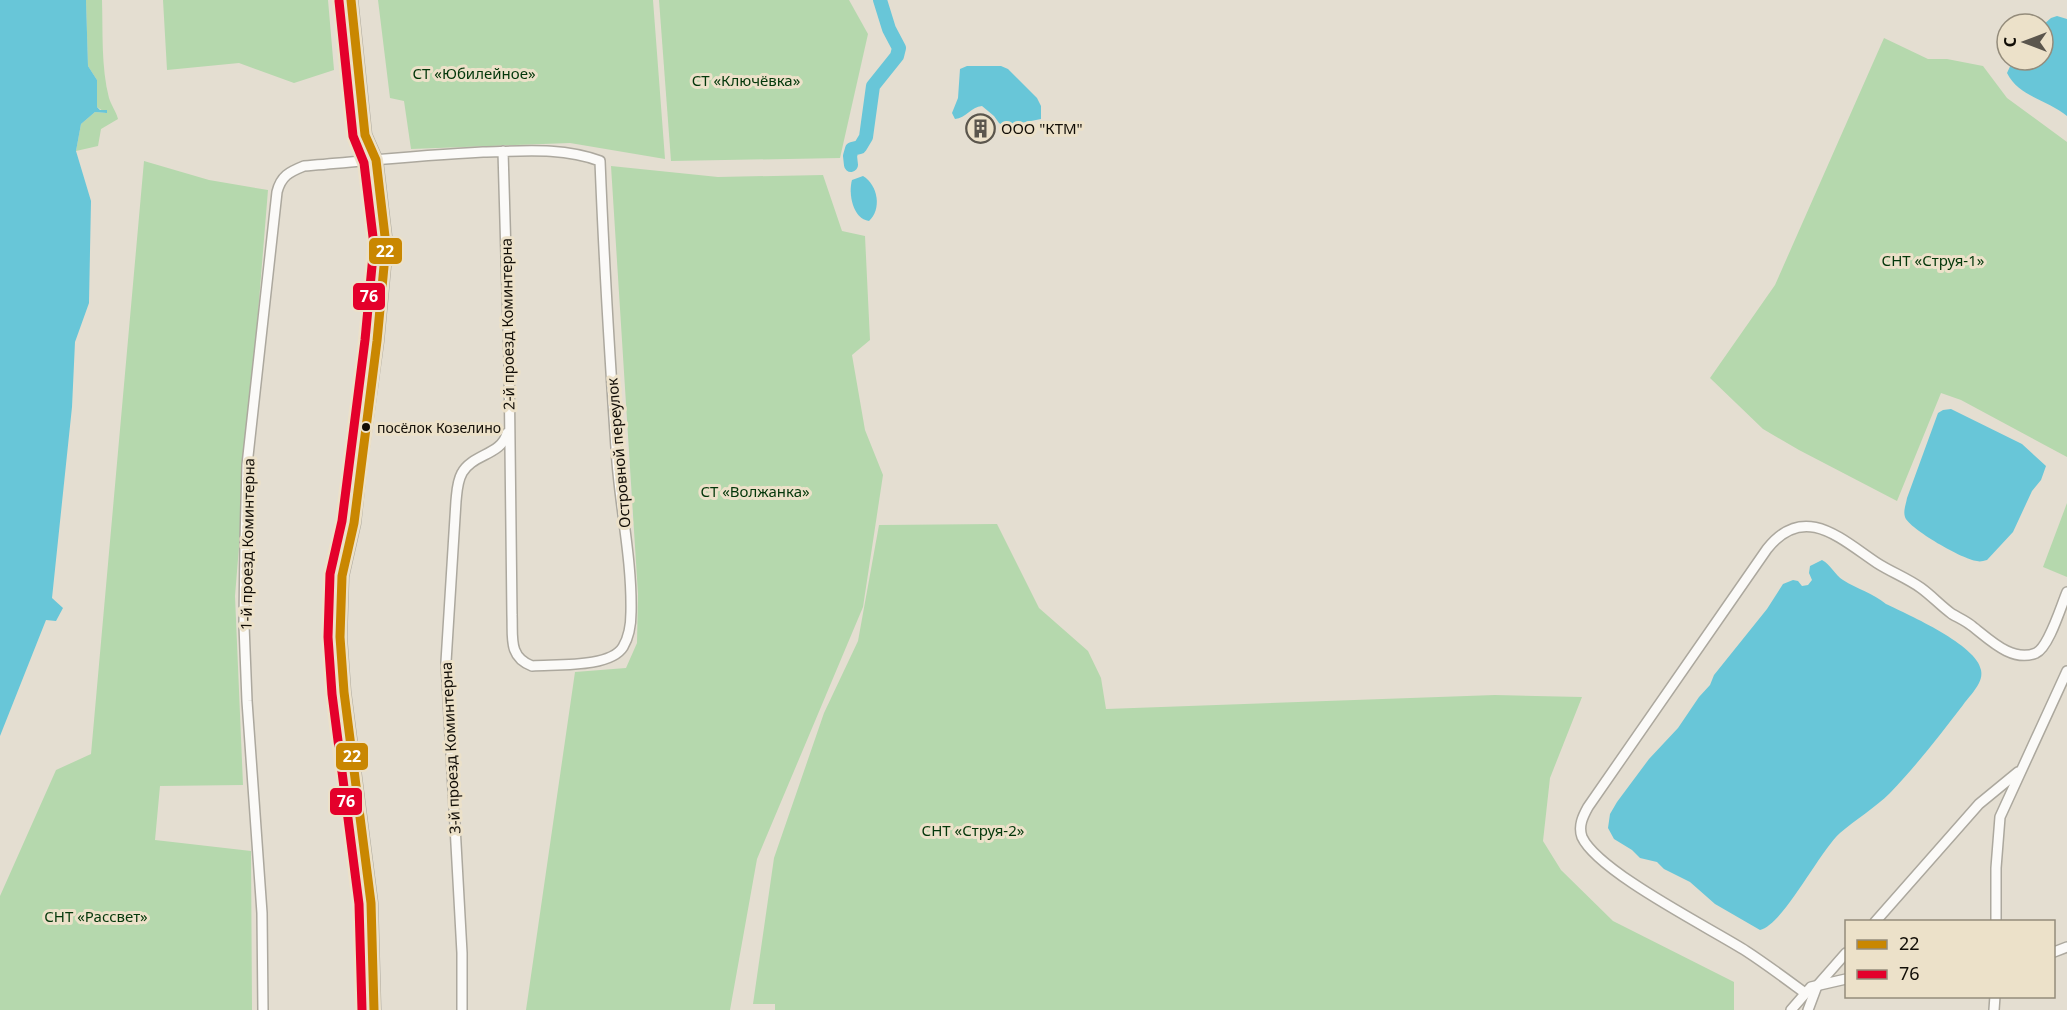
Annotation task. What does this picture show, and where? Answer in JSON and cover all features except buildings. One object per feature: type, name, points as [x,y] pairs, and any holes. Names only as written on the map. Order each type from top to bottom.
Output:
[{"type":"street","points":[[351,0],[365,135],[376,160],[386,245],[377,341],[354,523],[342,576],[340,637],[344,692],[371,903],[374,1010]]},
{"type":"street","name":"2-й проезд Коминтерна","points":[[503,151],[513,644],[516,655],[522,662],[532,666]]},
{"type":"street","name":"1-й проезд Коминтерна","points":[[263,1010],[262,914],[246,679],[244,542],[247,465],[280,180],[291,171],[304,166],[443,154],[561,151],[600,161]]},
{"type":"street","name":"Островной переулок","points":[[532,666],[601,661],[613,657],[623,647],[629,632],[630,570],[622,511],[609,359],[600,161]]},
{"type":"street","name":"3-й проезд Коминтерна","points":[[462,1010],[462,953],[446,663],[458,485],[463,472],[473,462],[498,448],[505,441],[509,419]]},
{"type":"street","points":[[1806,993],[1748,952],[1636,885],[1597,855],[1583,838],[1581,831],[1581,819],[1588,807],[1767,549],[1775,539],[1786,532],[1808,526],[1833,532],[1878,564],[1919,586],[1953,615],[1964,620],[1996,645],[2004,650],[2017,653],[2035,654],[2041,650],[2067,592]]},
{"type":"street","points":[[1996,920],[1996,868],[2000,817],[2067,671]]},
{"type":"street","points":[[1876,920],[1979,804],[2020,771]]},
{"type":"street","points":[[1808,1010],[1817,986],[1845,954]]},
{"type":"street","points":[[1791,1010],[1811,987],[1845,979]]},
{"type":"green space","points":[[86,0],[102,0],[105,74],[109,98],[118,119],[101,129],[98,146],[76,151],[81,124],[95,112],[106,113],[97,107],[97,80],[88,66]]},
{"type":"green space","points":[[163,0],[328,0],[334,70],[294,83],[239,63],[167,70]]},
{"type":"green space","name":"СТ «Юбилейное»","points":[[378,0],[653,0],[665,159],[570,143],[411,149],[404,101],[390,98]]},
{"type":"green space","name":"СТ «Ключёвка»","points":[[659,0],[849,0],[868,34],[840,158],[671,161]]},
{"type":"green space","name":"СНТ «Струя-1»","points":[[1884,38],[1928,59],[1947,59],[1983,66],[2007,98],[2067,142],[2067,457],[1961,400],[1941,393],[1897,501],[1763,429],[1710,378],[1775,285]]},
{"type":"green space","name":"СНТ «Рассвет»","points":[[144,161],[209,180],[268,190],[235,596],[243,785],[160,786],[155,840],[251,851],[252,1010],[0,1010],[0,896],[56,770],[91,754]]},
{"type":"green space","name":"СТ «Волжанка»","points":[[611,166],[718,177],[823,175],[842,231],[865,236],[870,340],[852,355],[865,430],[883,475],[863,607],[757,859],[730,1010],[526,1010],[575,672],[626,668],[637,643],[638,594]]},
{"type":"green space","points":[[2067,503],[2067,577],[2043,567]]},
{"type":"green space","name":"СНТ «Струя-2»","points":[[997,524],[1039,608],[1088,651],[1101,678],[1106,709],[1495,695],[1582,697],[1550,778],[1543,841],[1561,870],[1613,921],[1734,982],[1734,1010],[775,1010],[775,1004],[753,1004],[774,858],[824,713],[858,641],[879,525]]},
{"type":"water","points":[[0,0],[86,0],[88,66],[97,80],[97,107],[100,110],[107,110],[107,113],[95,112],[81,124],[76,151],[91,201],[89,303],[75,342],[72,407],[52,598],[63,608],[56,621],[46,620],[0,736]]},
{"type":"water","points":[[2055,17],[2067,19],[2067,116],[2019,88],[2007,73],[2055,72]]},
{"type":"water","points":[[967,66],[1001,66],[1008,69],[1037,98],[1041,106],[1041,119],[1021,123],[1013,132],[999,123],[982,106],[955,119],[952,113],[958,98],[960,69]]},
{"type":"water","points":[[863,176],[875,191],[877,204],[869,221],[859,216],[851,199],[852,180]]},
{"type":"water","points":[[1951,409],[2022,444],[2046,466],[2013,532],[1987,560],[1983,561],[1970,559],[1938,543],[1916,529],[1904,515],[1907,498],[1938,413]]},
{"type":"water","points":[[1822,560],[1843,580],[1955,641],[1977,660],[1981,677],[1973,692],[1909,772],[1890,793],[1831,842],[1790,902],[1769,925],[1760,930],[1715,904],[1690,882],[1664,869],[1657,862],[1640,858],[1614,839],[1608,828],[1610,814],[1649,759],[1678,728],[1710,685],[1714,675],[1767,609],[1783,584],[1793,580],[1798,581],[1802,586],[1808,585],[1812,580],[1809,573],[1810,566]]},
{"type":"waterway","points":[[851,165],[852,149],[860,147],[866,137],[873,86],[897,56],[899,48],[889,29],[880,0]]},
{"type":"transit line","name":"22","points":[[351,0],[365,135],[376,160],[386,245],[377,341],[354,523],[342,576],[340,637],[344,692],[371,903],[374,1010]]},
{"type":"transit line","name":"76","points":[[339,1],[353,136],[364,163],[374,245],[365,340],[342,521],[330,574],[328,637],[332,694],[359,904],[362,1010]]},
{"type":"place","name":"ООО \"КТМ\"","points":[[980,128]]},
{"type":"place","name":"посёлок Козелино","points":[[366,427]]}]
